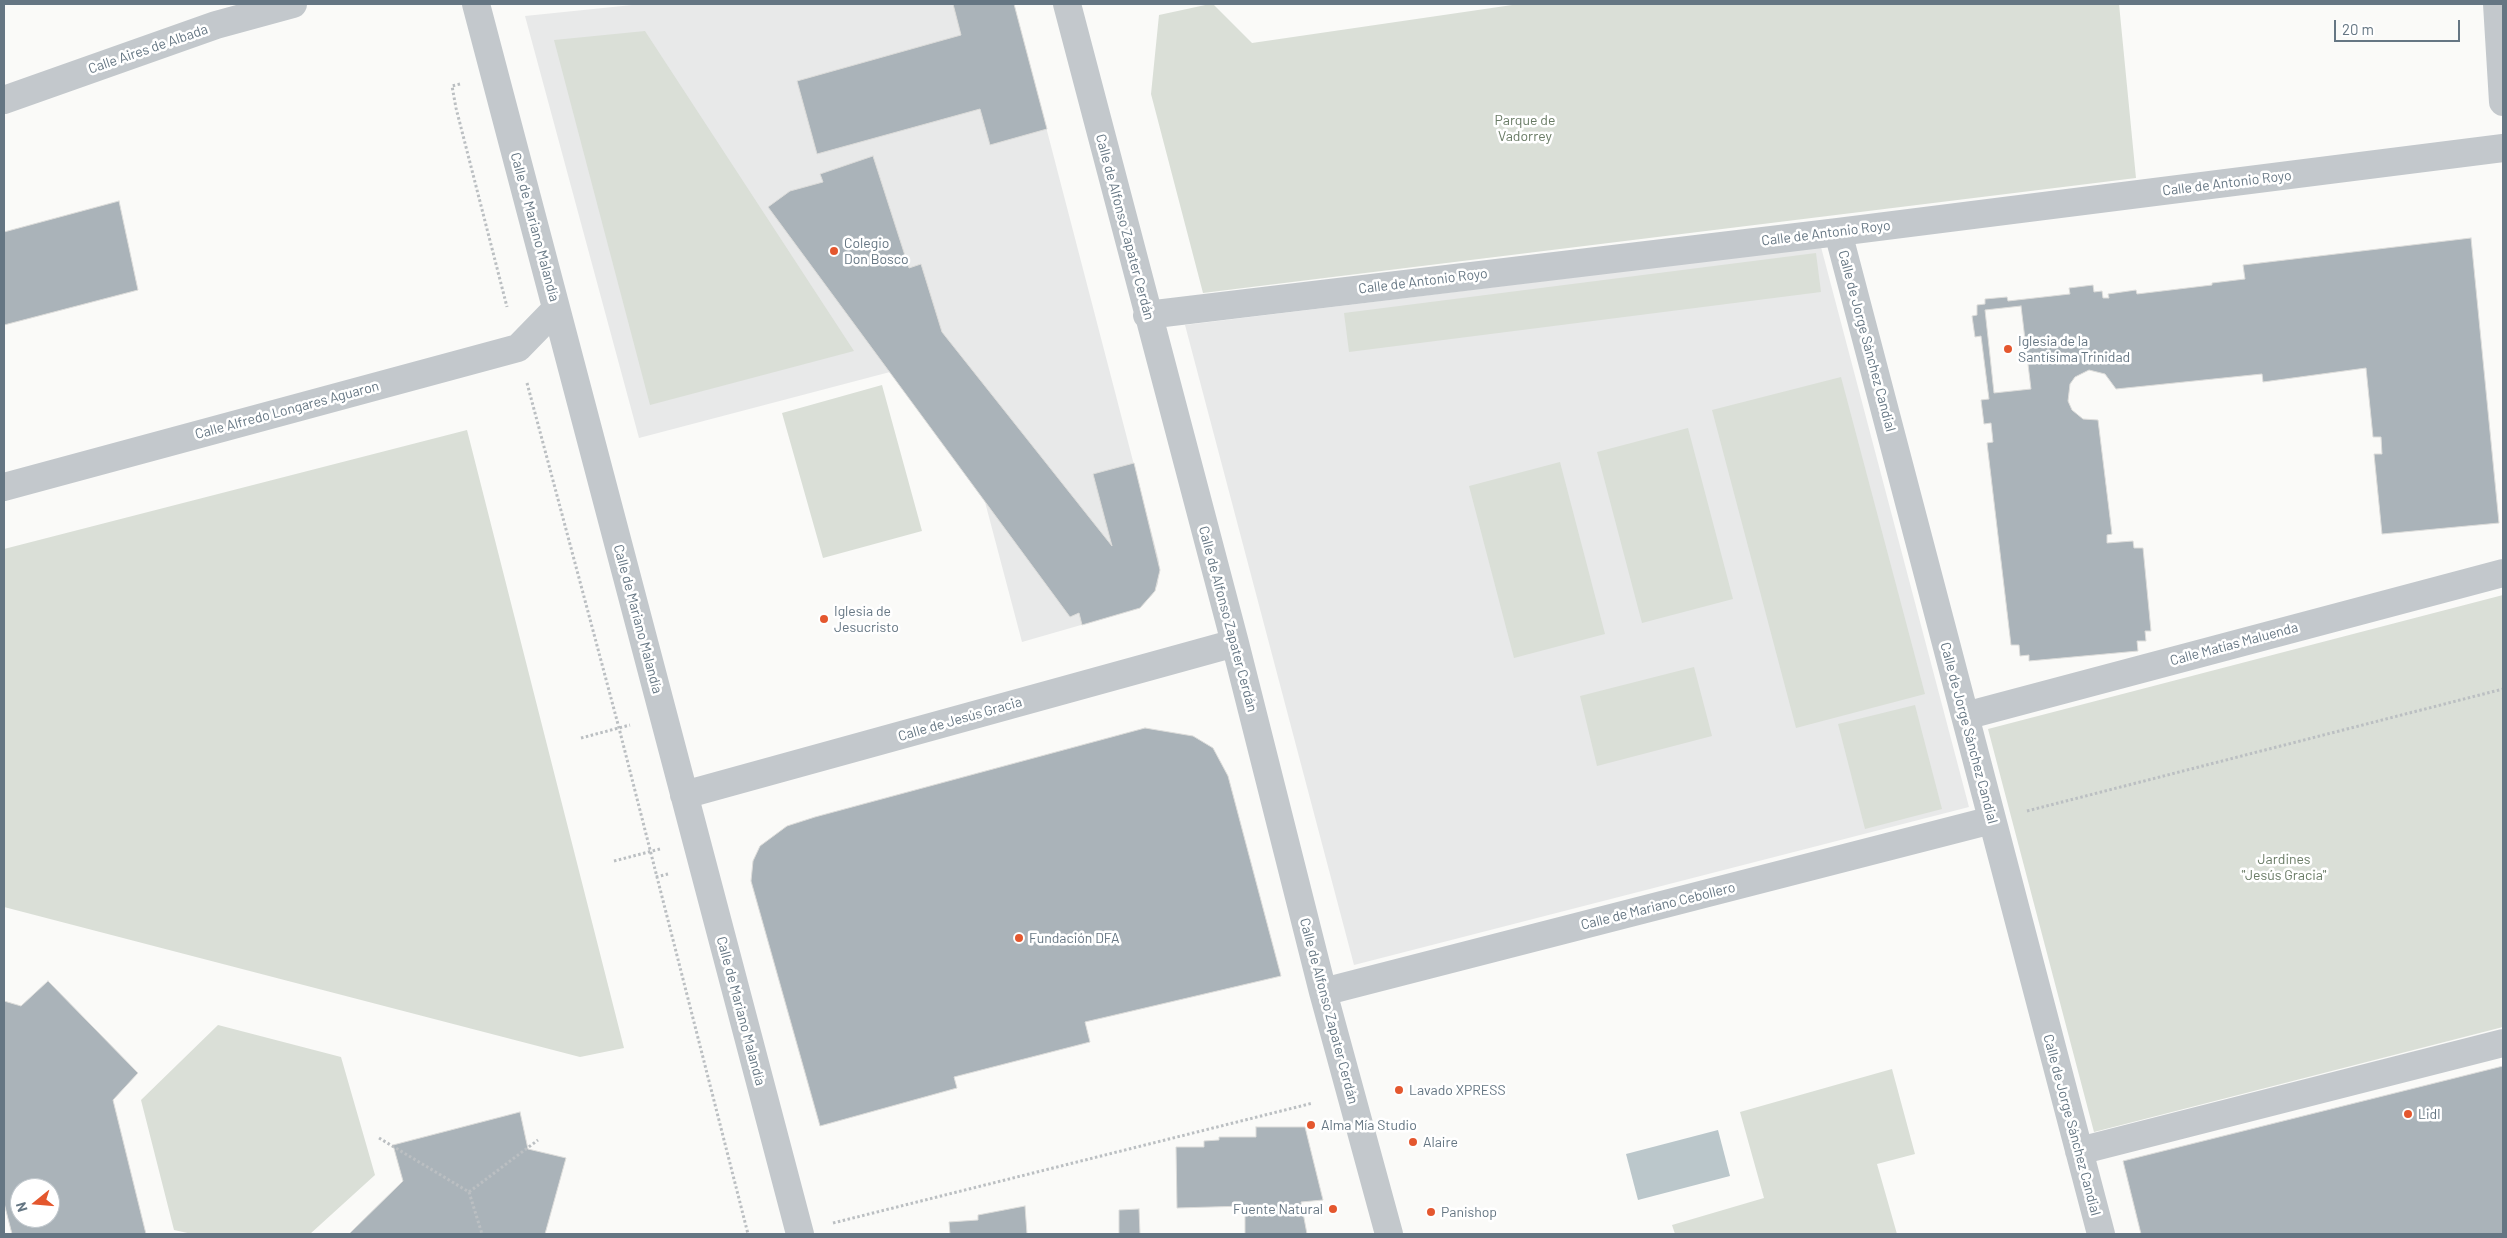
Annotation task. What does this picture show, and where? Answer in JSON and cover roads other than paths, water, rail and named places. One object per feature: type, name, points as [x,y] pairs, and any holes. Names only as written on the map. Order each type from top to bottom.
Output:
[{"type":"street","name":"Calle Aires de Albada","points":[[4,100],[216,25],[293,4]]},
{"type":"street","name":"Calle de Mariano Malandía","points":[[476,4],[800,1234]]},
{"type":"street","points":[[2497,4],[2503,102]]},
{"type":"street","name":"Calle de Alfonso Zapater Cerdán","points":[[1074,9],[1148,315],[1235,643],[1323,992],[1389,1234]]},
{"type":"street","name":"Calle de Antonio Royo","points":[[1148,315],[1838,232],[2503,148]]},
{"type":"street","name":"Calle de Jorge Sánchez Candial","points":[[1838,232],[2101,1234]]},
{"type":"street","name":"Calle Alfredo Longares Aguaron","points":[[4,487],[518,348],[556,308]]},
{"type":"street","name":"Calle Matías Maluenda","points":[[1965,716],[2503,573]]},
{"type":"street","name":"Calle de Jesús Gracia","points":[[684,795],[1235,643]]},
{"type":"street","name":"Calle de Mariano Cebollero","points":[[1323,992],[1992,820]]},
{"type":"street","points":[[2079,1151],[2503,1043]]},
{"type":"place","name":"Colegio Don Bosco","points":[[834,251]]},
{"type":"place","name":"Iglesia de la Santísima Trinidad","points":[[2008,349]]},
{"type":"place","name":"Iglesia de Jesucristo","points":[[824,619]]},
{"type":"place","name":"Fundación DFA","points":[[1019,938]]},
{"type":"place","name":"Lavado XPRESS","points":[[1399,1090]]},
{"type":"place","name":"Lidl","points":[[2408,1114]]},
{"type":"place","name":"Alma Mía Studio","points":[[1311,1125]]},
{"type":"place","name":"Alaire","points":[[1413,1142]]},
{"type":"place","name":"Fuente Natural","points":[[1333,1209]]},
{"type":"place","name":"Panishop","points":[[1431,1212]]},
{"type":"park label","name":"Parque de Vadorrey","points":[[1525,128]]},
{"type":"park label","name":"Jardines \"Jesús Gracia\"","points":[[2284,868]]}]
